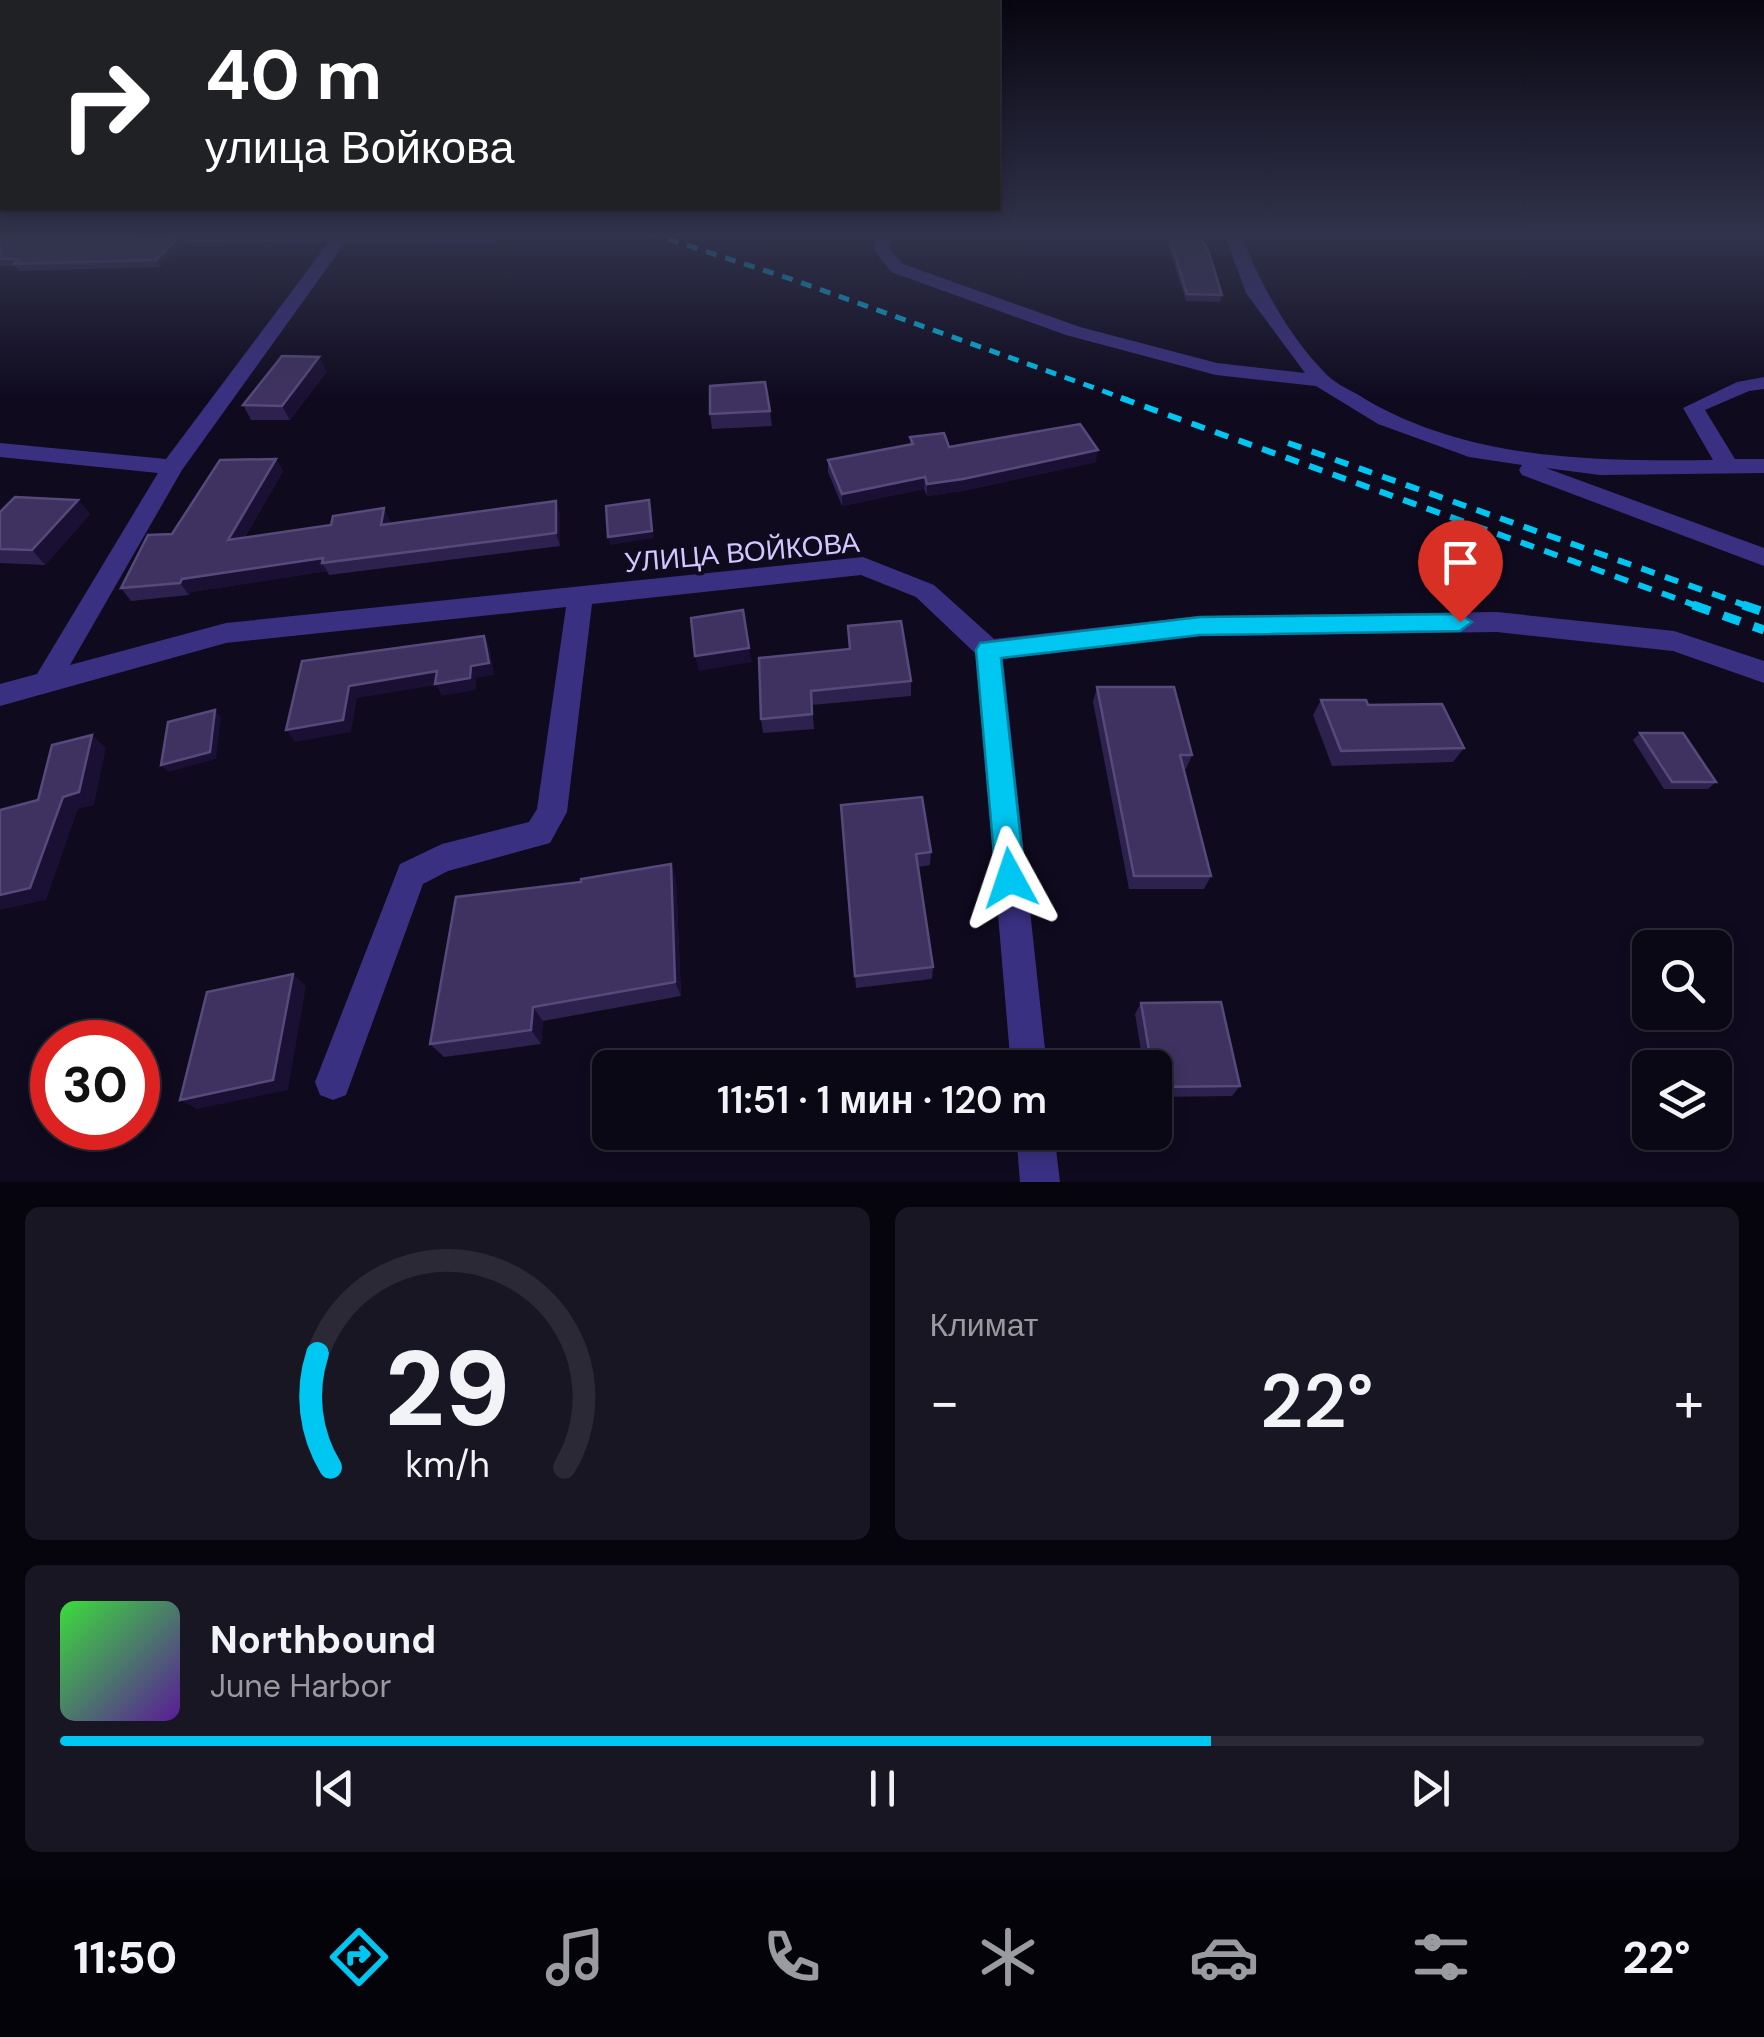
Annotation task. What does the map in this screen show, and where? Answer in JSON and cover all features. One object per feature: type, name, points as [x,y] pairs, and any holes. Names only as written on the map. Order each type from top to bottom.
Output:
[{"type":"street","points":[[46,683],[172,467],[303,288]]},
{"type":"street","points":[[953,288],[1073,331],[1216,370],[1321,381]]},
{"type":"street","points":[[1252,288],[1321,381],[1385,420],[1764,557]]},
{"type":"street","points":[[1728,466],[1693,408],[1744,386],[1764,383]]},
{"type":"street","points":[[0,450],[172,467]]},
{"type":"street","points":[[1477,452],[1600,468],[1764,466]]},
{"type":"street","name":"УЛИЦА ВОЙКОВА","points":[[0,695],[226,633],[863,566],[925,590],[988,650]]},
{"type":"street","points":[[333,1082],[411,874],[442,858],[539,833],[552,812],[580,596]]},
{"type":"street","points":[[1027,1050],[988,650],[1200,626],[1497,622],[1674,641],[1764,672]]},
{"type":"street","points":[[1037,1150],[1040,1182]]},
{"type":"building","points":[[1185,288],[1220,288],[1222,295],[1187,294]]},
{"type":"building","points":[[282,356],[319,357],[282,406],[243,405]]},
{"type":"building","points":[[765,382],[770,411],[710,414],[710,386]]},
{"type":"building","points":[[1080,424],[1098,450],[963,479],[927,484],[925,477],[842,494],[828,460],[913,444],[910,437],[944,433],[949,447]]},
{"type":"building","points":[[276,459],[228,540],[331,525],[333,516],[384,508],[381,525],[556,501],[556,533],[322,563],[323,558],[182,579],[180,583],[121,588],[148,535],[172,534],[220,460]]},
{"type":"building","points":[[15,497],[78,500],[32,550],[0,549],[0,512]]},
{"type":"building","points":[[649,500],[652,531],[608,537],[606,506]]},
{"type":"building","points":[[743,610],[749,648],[695,656],[691,618]]},
{"type":"building","points":[[901,621],[911,681],[811,691],[812,714],[761,719],[759,658],[850,649],[848,626]]},
{"type":"building","points":[[484,636],[489,663],[471,666],[470,678],[435,684],[437,671],[349,686],[343,720],[286,730],[302,661]]},
{"type":"building","points":[[1097,687],[1174,687],[1192,755],[1180,755],[1211,876],[1134,876]]},
{"type":"building","points":[[1321,700],[1366,700],[1368,705],[1442,704],[1464,748],[1341,751]]},
{"type":"building","points":[[215,710],[210,752],[161,765],[168,722]]},
{"type":"building","points":[[1640,733],[1683,733],[1716,782],[1672,782]]},
{"type":"building","points":[[92,735],[79,792],[63,797],[30,888],[0,895],[0,810],[38,800],[52,745]]},
{"type":"building","points":[[922,797],[931,852],[916,854],[933,967],[855,976],[841,805]]},
{"type":"building","points":[[671,864],[675,982],[533,1007],[531,1030],[430,1044],[456,897],[581,882]]},
{"type":"building","points":[[293,974],[273,1080],[180,1100],[207,992]]},
{"type":"building","points":[[1221,1002],[1240,1086],[1172,1087],[1172,1050],[1149,1050],[1141,1003]]},
{"type":"railway","points":[[817,288],[1128,400]]},
{"type":"railway","points":[[1121,398],[1700,607]]},
{"type":"railway","points":[[1288,443],[1750,607]]},
{"type":"railway","points":[[1693,605],[1764,630]]},
{"type":"railway","points":[[1743,605],[1764,612]]},
{"type":"route","points":[[1010,878],[988,650],[1200,626],[1460,622]]}]
